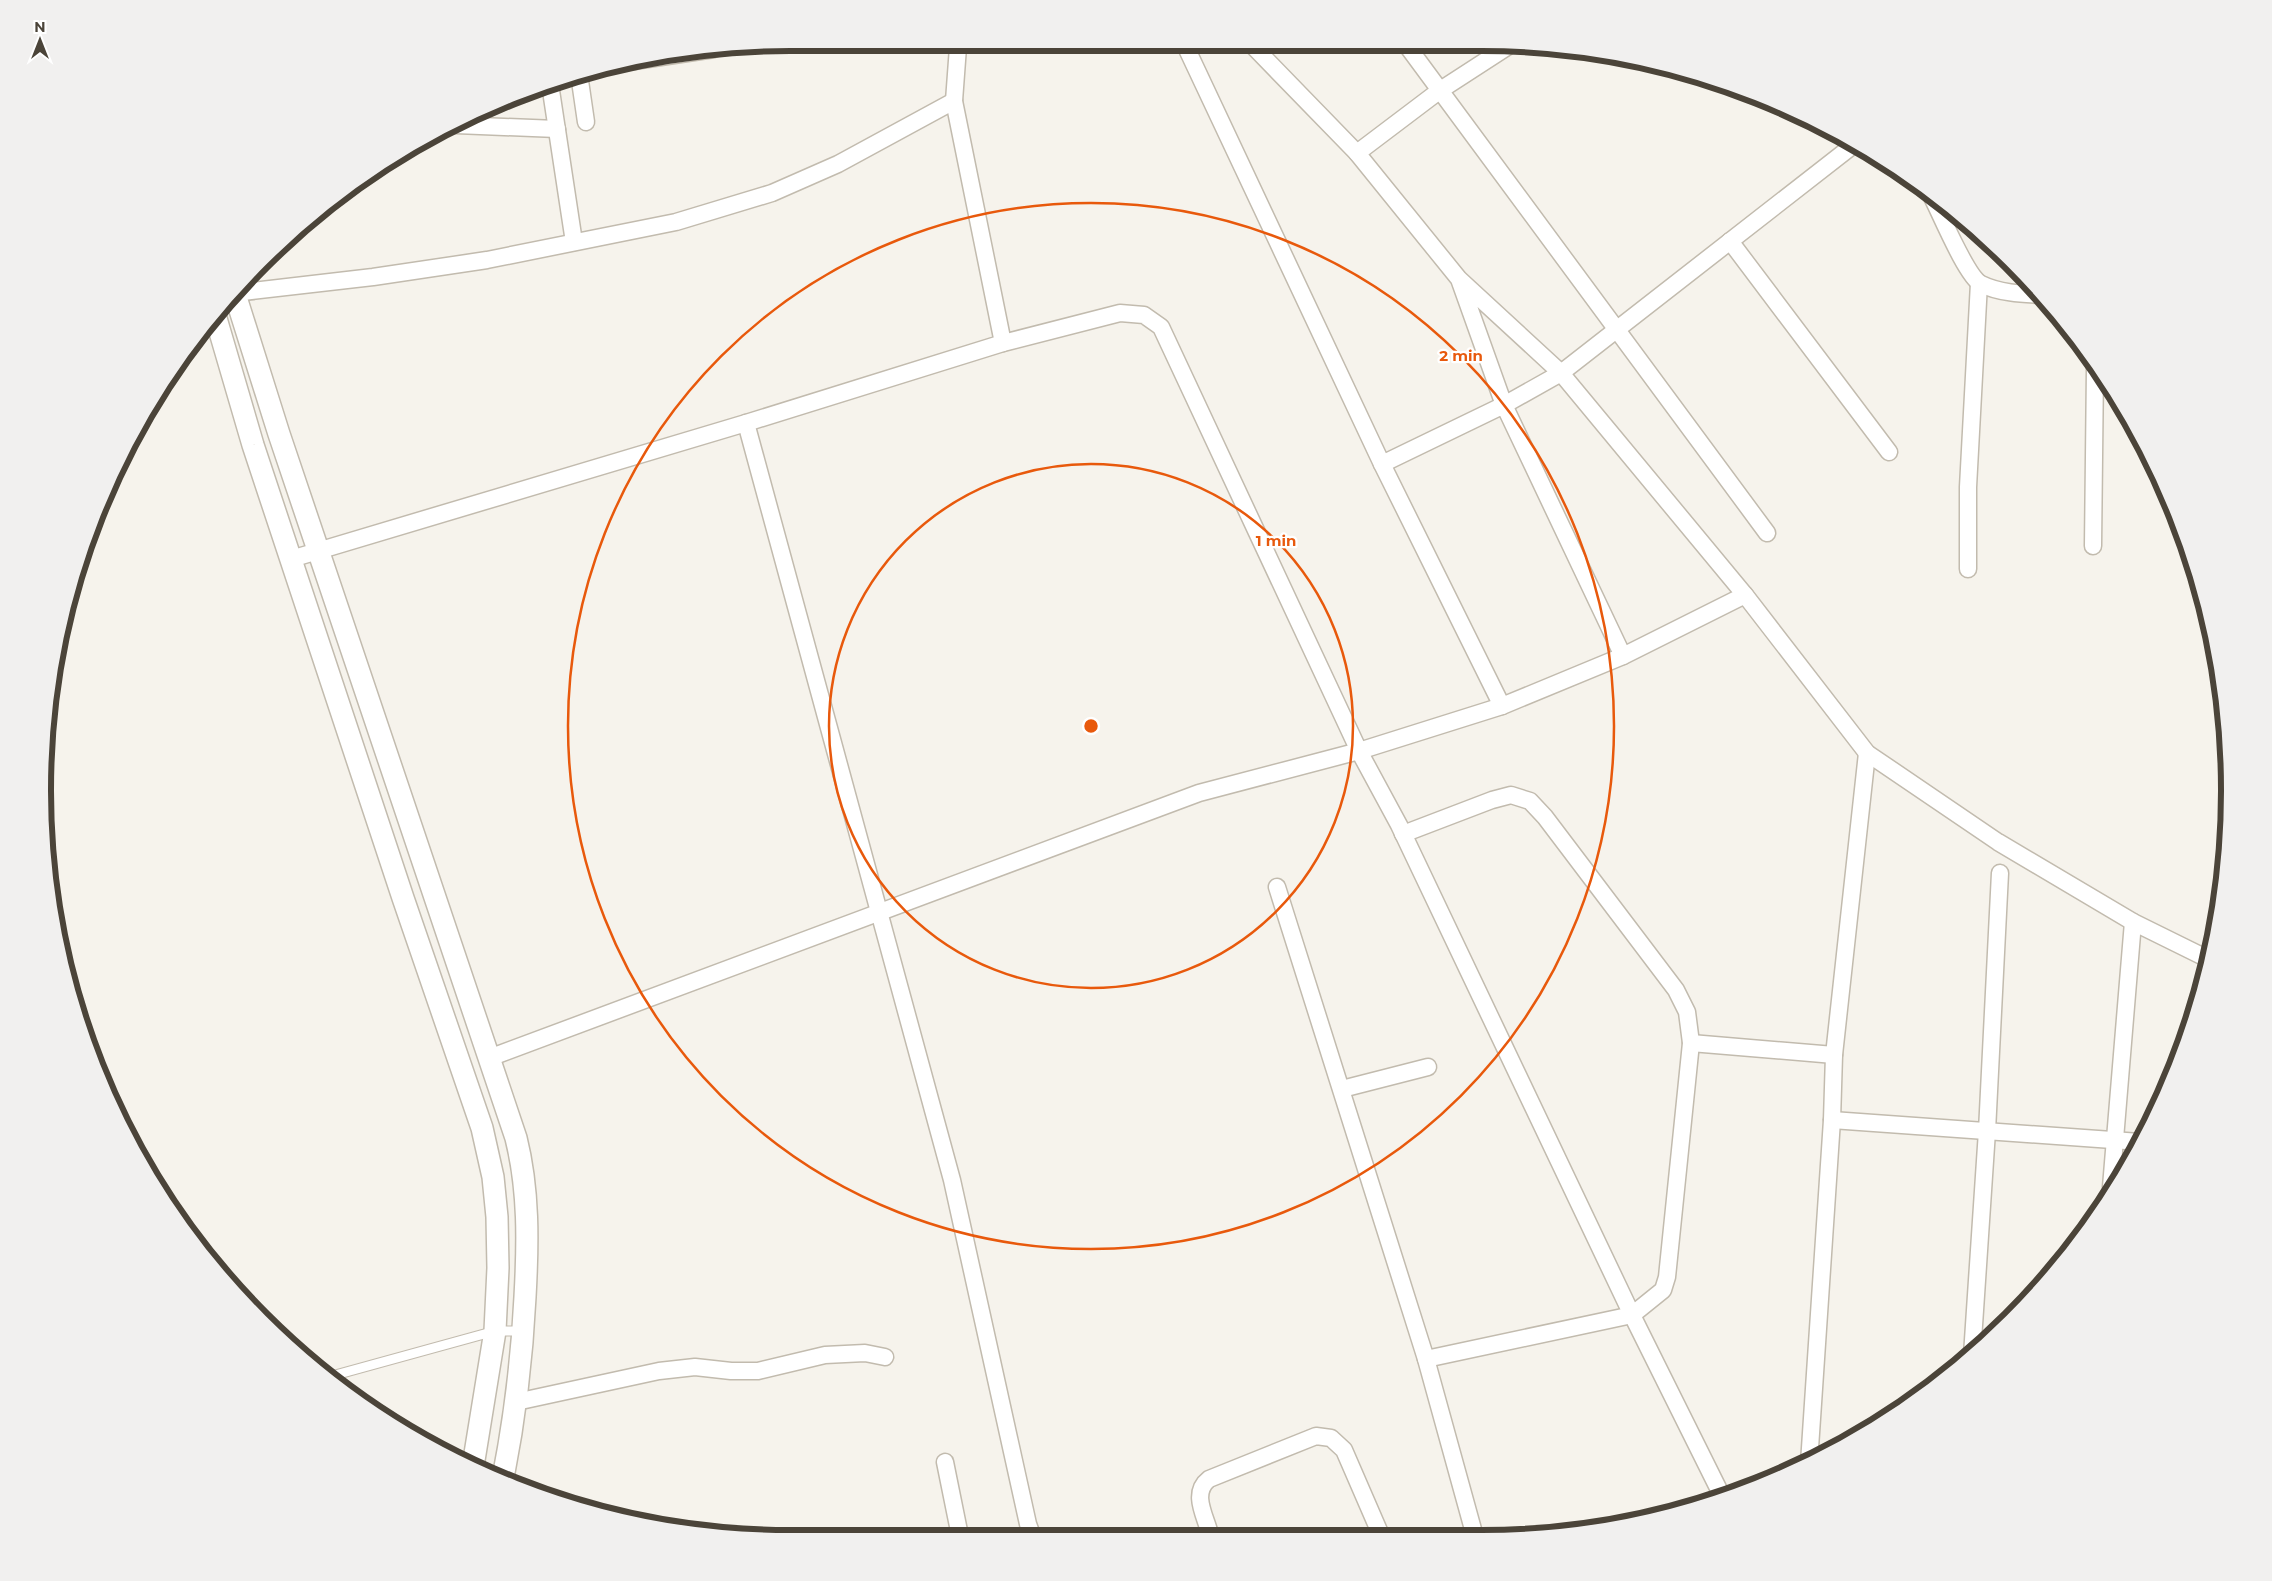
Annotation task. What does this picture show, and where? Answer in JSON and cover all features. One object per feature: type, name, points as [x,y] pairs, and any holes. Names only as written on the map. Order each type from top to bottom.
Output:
[{"type":"street","points":[[960,51],[954,101],[1004,343]]},
{"type":"street","points":[[1187,51],[1382,464],[1502,706]]},
{"type":"street","points":[[1258,51],[1357,153],[1459,279],[1560,374],[1745,595],[1867,753],[1998,842],[2133,922],[2202,956]]},
{"type":"street","points":[[1410,51],[1768,534]]},
{"type":"street","points":[[1357,153],[1439,91],[1500,52]]},
{"type":"street","points":[[580,82],[586,122]]},
{"type":"street","points":[[551,91],[574,242]]},
{"type":"street","points":[[245,292],[373,277],[487,260],[676,222],[772,194],[838,164],[954,101]]},
{"type":"street","points":[[468,125],[557,129]]},
{"type":"street","points":[[1382,464],[1504,405],[1560,374],[1849,149]]},
{"type":"street","points":[[1938,209],[1966,266],[1979,283],[2012,293],[2029,294]]},
{"type":"street","points":[[1730,241],[1890,452]]},
{"type":"street","points":[[1459,279],[1504,405],[1622,656]]},
{"type":"street","points":[[1968,569],[1968,487],[1979,283]]},
{"type":"street","points":[[235,303],[516,1138],[524,1170],[527,1234],[524,1332],[516,1402],[504,1471]]},
{"type":"street","points":[[291,559],[319,549],[746,423],[1004,343],[1120,313],[1144,315],[1160,327],[1359,751],[1403,834],[1632,1315],[1719,1491]]},
{"type":"street","points":[[218,324],[253,445],[403,898],[482,1128],[493,1177],[497,1217],[498,1268],[495,1332],[474,1458]]},
{"type":"street","points":[[2093,546],[2095,378]]},
{"type":"street","points":[[746,423],[952,1180],[1030,1530]]},
{"type":"street","points":[[489,1058],[1199,793],[1359,751],[1502,706],[1622,656],[1745,595]]},
{"type":"street","points":[[1810,1453],[1832,1120],[1834,1054],[1867,753]]},
{"type":"street","points":[[1403,834],[1502,797],[1511,795],[1530,801],[1545,817],[1676,990],[1687,1012],[1691,1043],[1667,1277],[1663,1290],[1632,1315],[1426,1359]]},
{"type":"street","points":[[1973,1342],[1987,1131],[2000,873]]},
{"type":"street","points":[[1277,886],[1426,1359],[1473,1530]]},
{"type":"street","points":[[2112,1176],[2133,922]]},
{"type":"street","points":[[1691,1043],[1834,1054]]},
{"type":"street","points":[[1342,1089],[1428,1067]]},
{"type":"street","points":[[1832,1120],[2132,1141]]},
{"type":"street","points":[[516,1402],[659,1371],[696,1367],[731,1371],[758,1371],[824,1355],[865,1353],[885,1357]]},
{"type":"street","points":[[1209,1530],[1199,1494],[1201,1485],[1209,1479],[1316,1436],[1331,1438],[1344,1450],[1379,1530]]},
{"type":"street","points":[[945,1462],[959,1530]]},
{"type":"lane","points":[[337,1375],[495,1332],[524,1332]]}]
